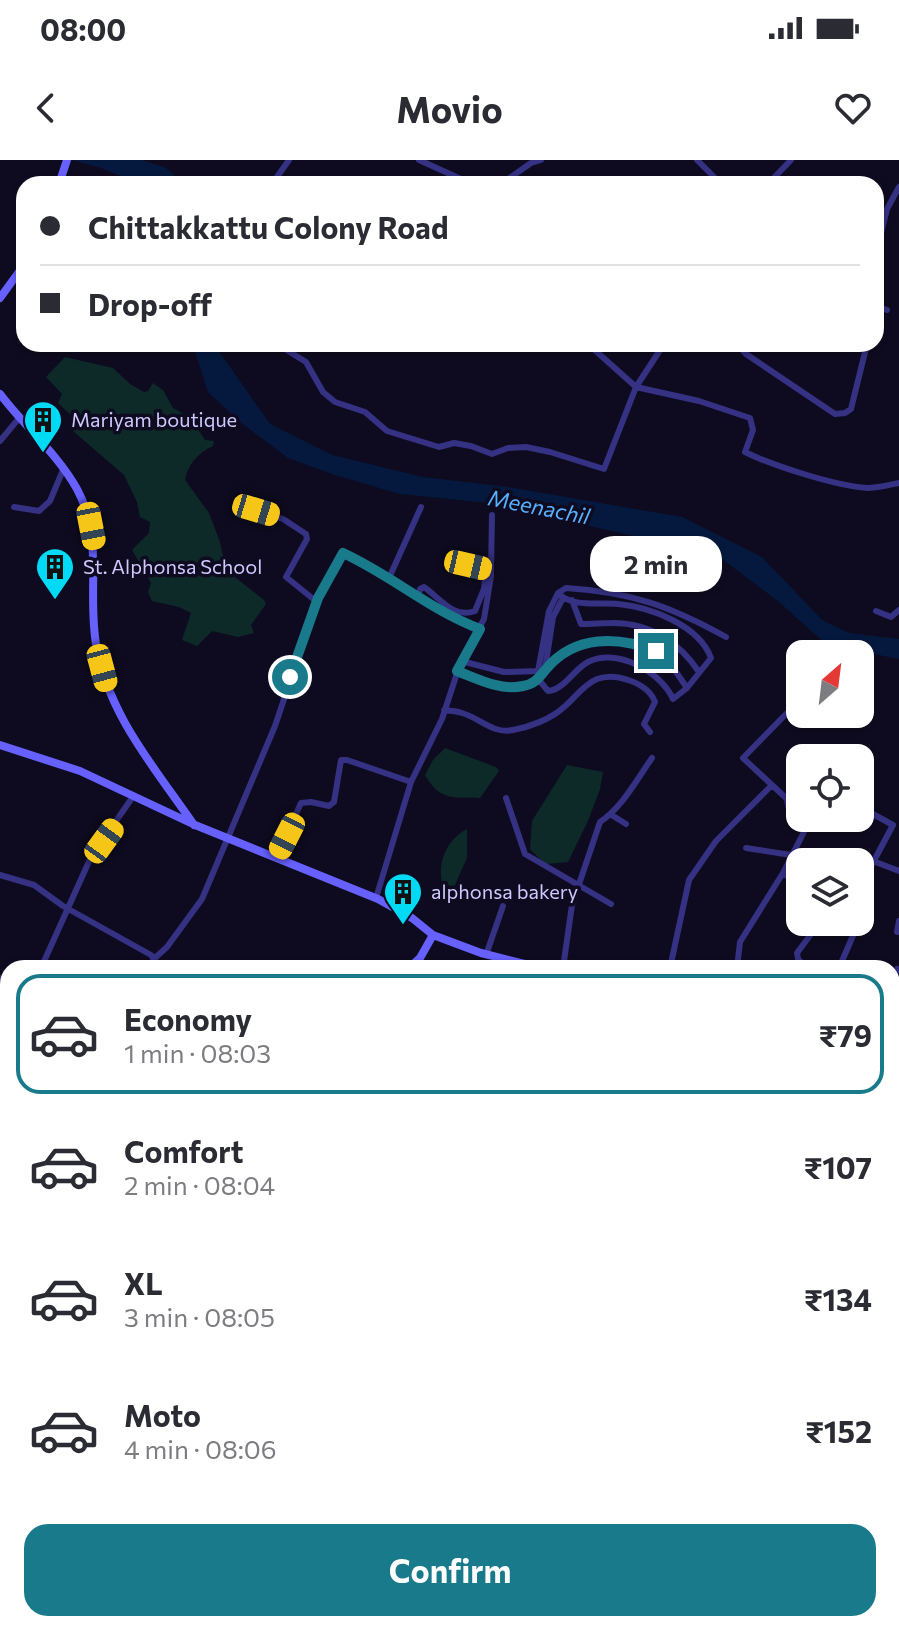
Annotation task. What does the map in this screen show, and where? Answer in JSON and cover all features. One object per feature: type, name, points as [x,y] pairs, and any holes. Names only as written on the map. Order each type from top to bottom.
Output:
[{"type":"main road","points":[[0,298],[16,276]]},
{"type":"main road","points":[[0,394],[77,489],[91,526],[95,549],[91,589],[96,645],[108,691],[153,769],[195,825]]},
{"type":"main road","points":[[0,745],[80,771],[132,798],[376,898],[412,918],[433,935],[507,960]]},
{"type":"main road","points":[[418,960],[433,935]]},
{"type":"street","points":[[419,160],[455,176]]},
{"type":"street","points":[[512,176],[541,160]]},
{"type":"street","points":[[697,160],[713,176]]},
{"type":"street","points":[[776,176],[791,160]]},
{"type":"street","points":[[884,221],[899,187]]},
{"type":"street","points":[[290,352],[306,362],[323,392],[335,402],[365,412],[387,431],[439,447],[454,443],[492,454],[508,448],[526,447],[604,469],[636,387],[659,352]]},
{"type":"street","points":[[597,352],[636,387],[699,401],[750,418],[753,430],[745,452],[760,459],[868,488],[899,483]]},
{"type":"street","points":[[744,352],[835,414],[851,409],[865,352]]},
{"type":"street","points":[[0,441],[20,417]]},
{"type":"street","points":[[14,507],[39,511],[50,501],[63,470]]},
{"type":"street","points":[[389,578],[421,507]]},
{"type":"street","points":[[256,510],[283,519],[306,534],[307,539],[286,577],[317,602]]},
{"type":"street","points":[[376,898],[411,782],[444,710],[461,661],[484,619],[492,515]]},
{"type":"street","points":[[0,875],[34,885],[69,909],[155,958],[167,947],[202,899],[275,726],[317,602],[343,553],[445,614],[480,629]]},
{"type":"street","points":[[453,559],[488,569]]},
{"type":"street","points":[[418,597],[420,589],[424,587],[449,608],[467,614],[475,611],[488,569]]},
{"type":"street","points":[[461,661],[504,672],[538,671],[549,611],[566,588],[626,594],[679,613],[726,637]]},
{"type":"street","points":[[539,680],[548,691],[553,691],[587,662],[611,659],[650,670],[664,683],[673,699],[687,688],[711,655],[682,626],[641,607],[585,603],[561,595]]},
{"type":"street","points":[[457,671],[505,687],[521,687],[539,680],[545,669],[553,617],[561,595]]},
{"type":"street","points":[[572,600],[581,624],[615,622],[651,630],[677,645],[699,672]]},
{"type":"street","points":[[876,611],[891,617],[899,610]]},
{"type":"street","points":[[545,669],[574,647],[596,640],[619,641],[656,651],[673,667],[687,688]]},
{"type":"street","points":[[444,710],[463,713],[495,731],[514,730],[562,709],[594,680],[616,678],[641,685],[653,697],[655,702],[644,724],[650,732]]},
{"type":"street","points":[[786,714],[743,758],[786,798]]},
{"type":"street","points":[[564,960],[577,885],[600,822],[610,814],[652,758]]},
{"type":"street","points":[[276,857],[301,803],[329,806],[334,802],[341,760],[411,782]]},
{"type":"street","points":[[672,960],[689,880],[716,841],[772,785]]},
{"type":"street","points":[[45,960],[91,857],[132,798]]},
{"type":"street","points":[[506,798],[525,854],[611,904]]},
{"type":"street","points":[[610,814],[626,824]]},
{"type":"street","points":[[874,815],[893,825],[874,859]]},
{"type":"street","points":[[746,848],[786,854]]},
{"type":"street","points":[[874,861],[899,871]]},
{"type":"street","points":[[738,960],[740,942],[786,866]]},
{"type":"street","points":[[486,955],[503,906]]},
{"type":"street","points":[[897,932],[899,921]]},
{"type":"street","points":[[799,960],[797,953],[810,936]]},
{"type":"street","points":[[842,960],[853,936]]},
{"type":"green space","points":[[65,357],[113,368],[144,392],[153,383],[163,390],[173,408],[190,417],[205,440],[214,441],[213,446],[194,460],[185,480],[209,513],[226,570],[266,604],[251,625],[254,633],[238,637],[212,631],[197,646],[182,640],[191,613],[152,601],[148,592],[151,583],[132,550],[149,533],[150,522],[140,517],[137,502],[124,475],[73,431],[76,420],[58,403],[62,394],[46,377]]},
{"type":"green space","points":[[445,748],[496,767],[499,771],[480,798],[448,796],[436,789],[425,775],[433,760]]},
{"type":"green space","points":[[567,765],[603,772],[600,789],[568,862],[545,864],[530,849],[532,821]]},
{"type":"green space","points":[[467,829],[467,858],[454,887],[443,886],[441,869],[445,853],[454,839]]},
{"type":"water","points":[[72,160],[142,160],[166,168],[176,176],[120,176]]},
{"type":"water","name":"Meenachil","points":[[195,352],[219,352],[270,424],[332,455],[423,477],[508,487],[682,517],[762,557],[822,620],[849,633],[899,639],[899,659],[874,654],[874,640],[821,640],[779,602],[717,555],[489,503],[400,494],[288,458],[240,422],[208,392]]},
{"type":"place","name":"Mariyam boutique","points":[[43,454]]},
{"type":"place","name":"St. Alphonsa School","points":[[55,601]]},
{"type":"place","name":"alphonsa bakery","points":[[403,926]]},
{"type":"route","points":[[290,677],[318,598],[343,553],[387,576],[445,614],[480,629],[457,671],[489,683],[505,687],[534,683],[564,653],[596,640],[619,641],[656,651]]}]
